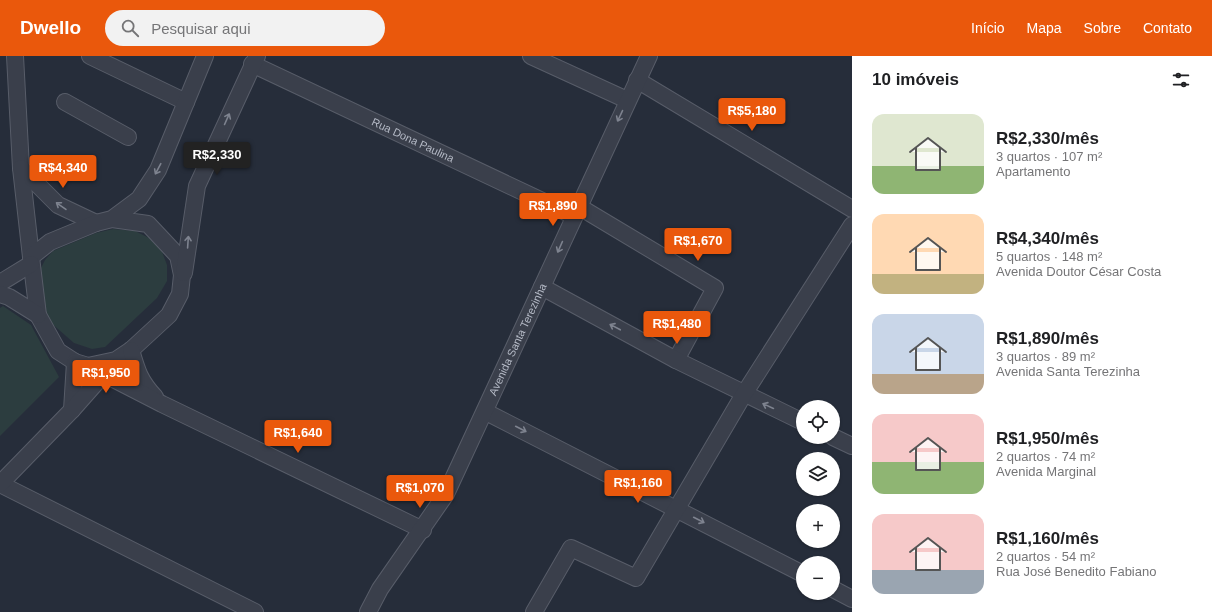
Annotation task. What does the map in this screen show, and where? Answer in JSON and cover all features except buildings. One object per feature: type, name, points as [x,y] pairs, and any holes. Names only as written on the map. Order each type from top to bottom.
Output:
[{"type":"street","points":[[15,56],[21,168],[38,315],[58,351],[162,404],[423,530]]},
{"type":"street","points":[[90,56],[186,102]]},
{"type":"street","points":[[112,219],[138,199],[158,170],[205,56]]},
{"type":"street","points":[[531,56],[627,100]]},
{"type":"street","name":"Avenida Santa Terezinha","points":[[368,612],[380,589],[423,530],[446,494],[486,412],[576,211],[649,56]]},
{"type":"street","points":[[255,60],[197,186],[180,294],[169,315],[131,350],[116,360],[105,375],[0,484],[255,612]]},
{"type":"street","name":"Rua Dona Paulina","points":[[255,60],[576,211],[716,288],[676,360]]},
{"type":"street","points":[[637,80],[852,209]]},
{"type":"street","points":[[65,102],[128,137]]},
{"type":"street","points":[[21,168],[58,205],[96,223]]},
{"type":"street","points":[[0,283],[31,260],[50,242],[96,223],[112,219],[148,224],[163,238],[178,256],[182,274],[180,294]]},
{"type":"street","points":[[534,612],[571,548],[636,578],[744,394],[852,225]]},
{"type":"street","points":[[542,288],[676,360],[796,419]]},
{"type":"street","points":[[0,294],[9,297],[38,315]]},
{"type":"street","points":[[131,350],[137,374],[143,384],[162,404]]},
{"type":"street","points":[[81,364],[116,360]]},
{"type":"street","points":[[72,410],[81,364]]},
{"type":"street","points":[[486,412],[677,508],[796,570]]},
{"type":"street","points":[[840,439],[850,442]]},
{"type":"street","points":[[840,593],[852,599]]},
{"type":"shaded area","points":[[113,229],[135,231],[149,238],[161,249],[167,265],[167,281],[157,298],[105,347],[92,349],[74,343],[50,322],[46,312],[41,268],[45,260],[53,251],[96,233]]},
{"type":"shaded area","points":[[3,306],[31,325],[59,377],[0,436],[0,308]]}]
